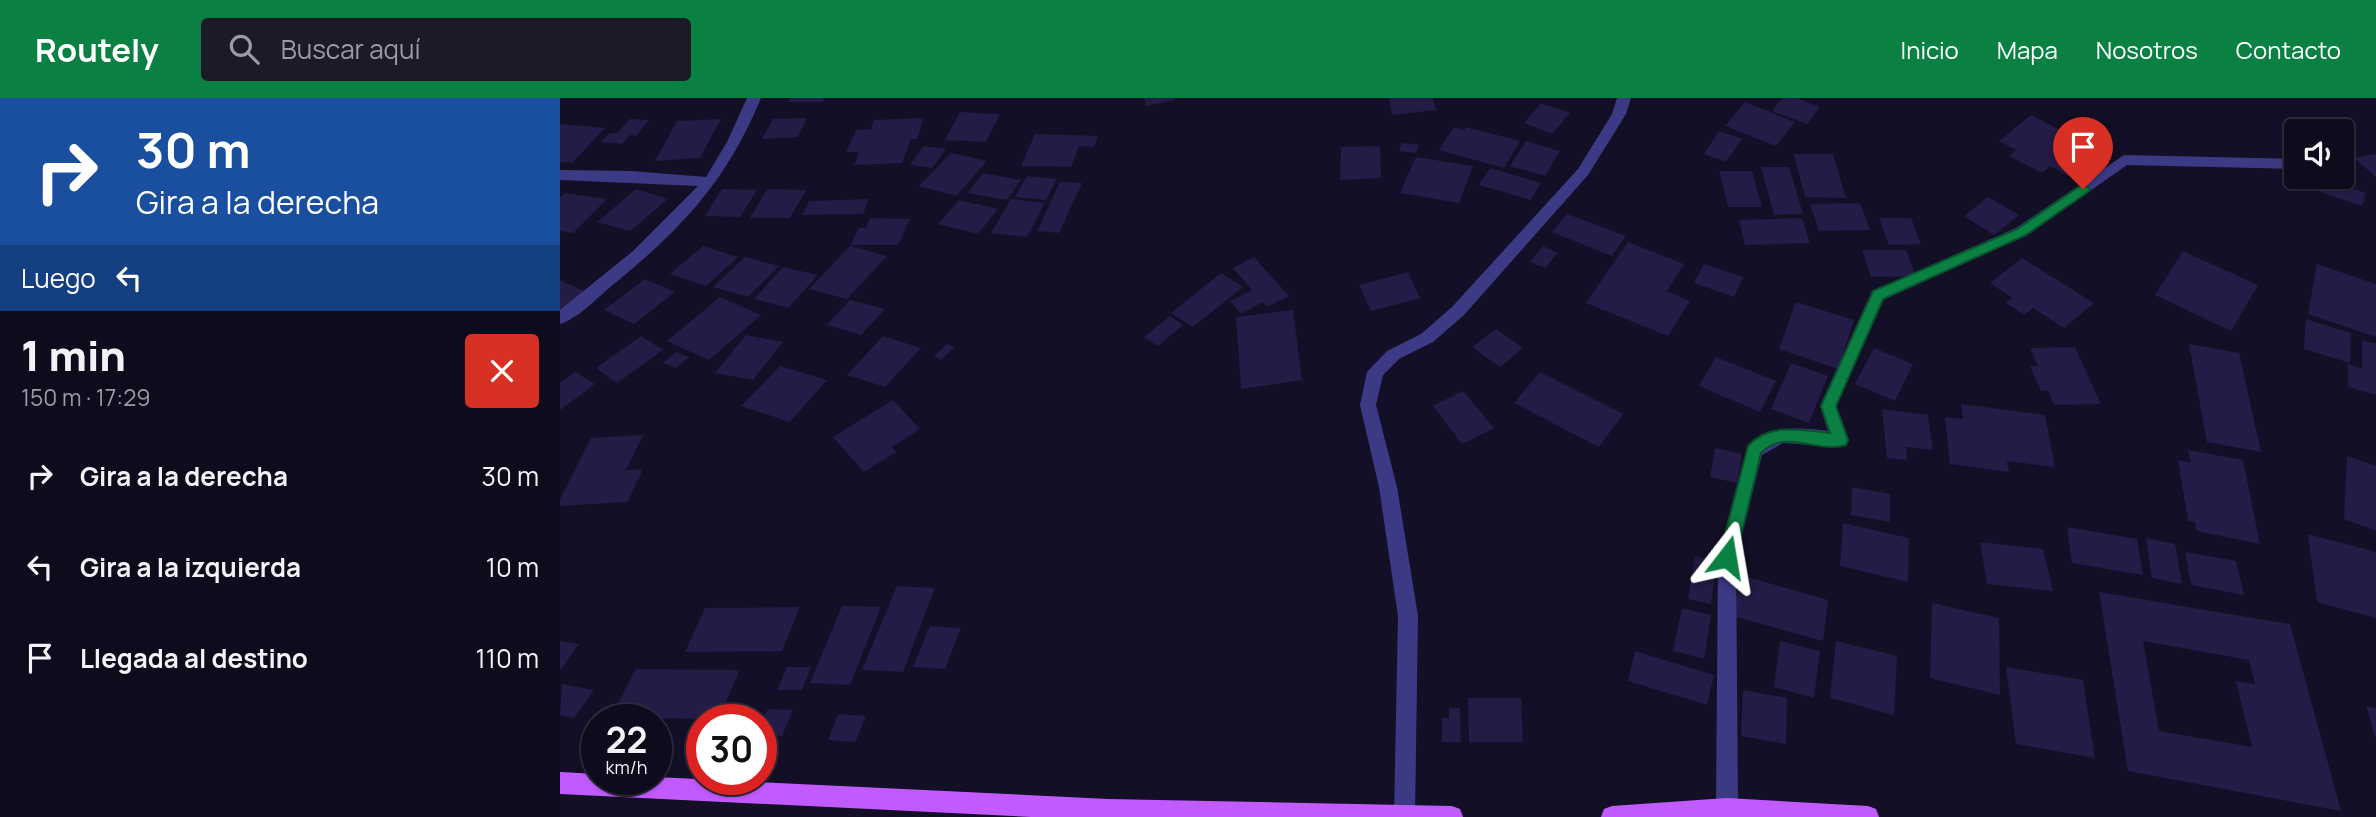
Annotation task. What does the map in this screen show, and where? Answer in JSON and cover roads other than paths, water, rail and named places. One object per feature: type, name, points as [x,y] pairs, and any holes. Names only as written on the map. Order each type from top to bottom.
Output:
[{"type":"main road","points":[[560,783],[1109,814],[1452,817]]},
{"type":"main road","points":[[1612,817],[1727,809],[1868,817]]},
{"type":"street","points":[[560,318],[600,288],[709,182],[740,132],[754,98]]},
{"type":"street","points":[[1404,816],[1408,617],[1388,487],[1368,405],[1375,372],[1393,355],[1427,338],[1485,281],[1583,173],[1619,114],[1624,98]]},
{"type":"street","points":[[1727,809],[1727,557],[1754,451],[1765,439],[1787,435],[1840,440],[1828,406],[1878,295],[2021,232],[2124,160],[2284,164]]},
{"type":"street","points":[[560,175],[631,176],[709,182]]}]
